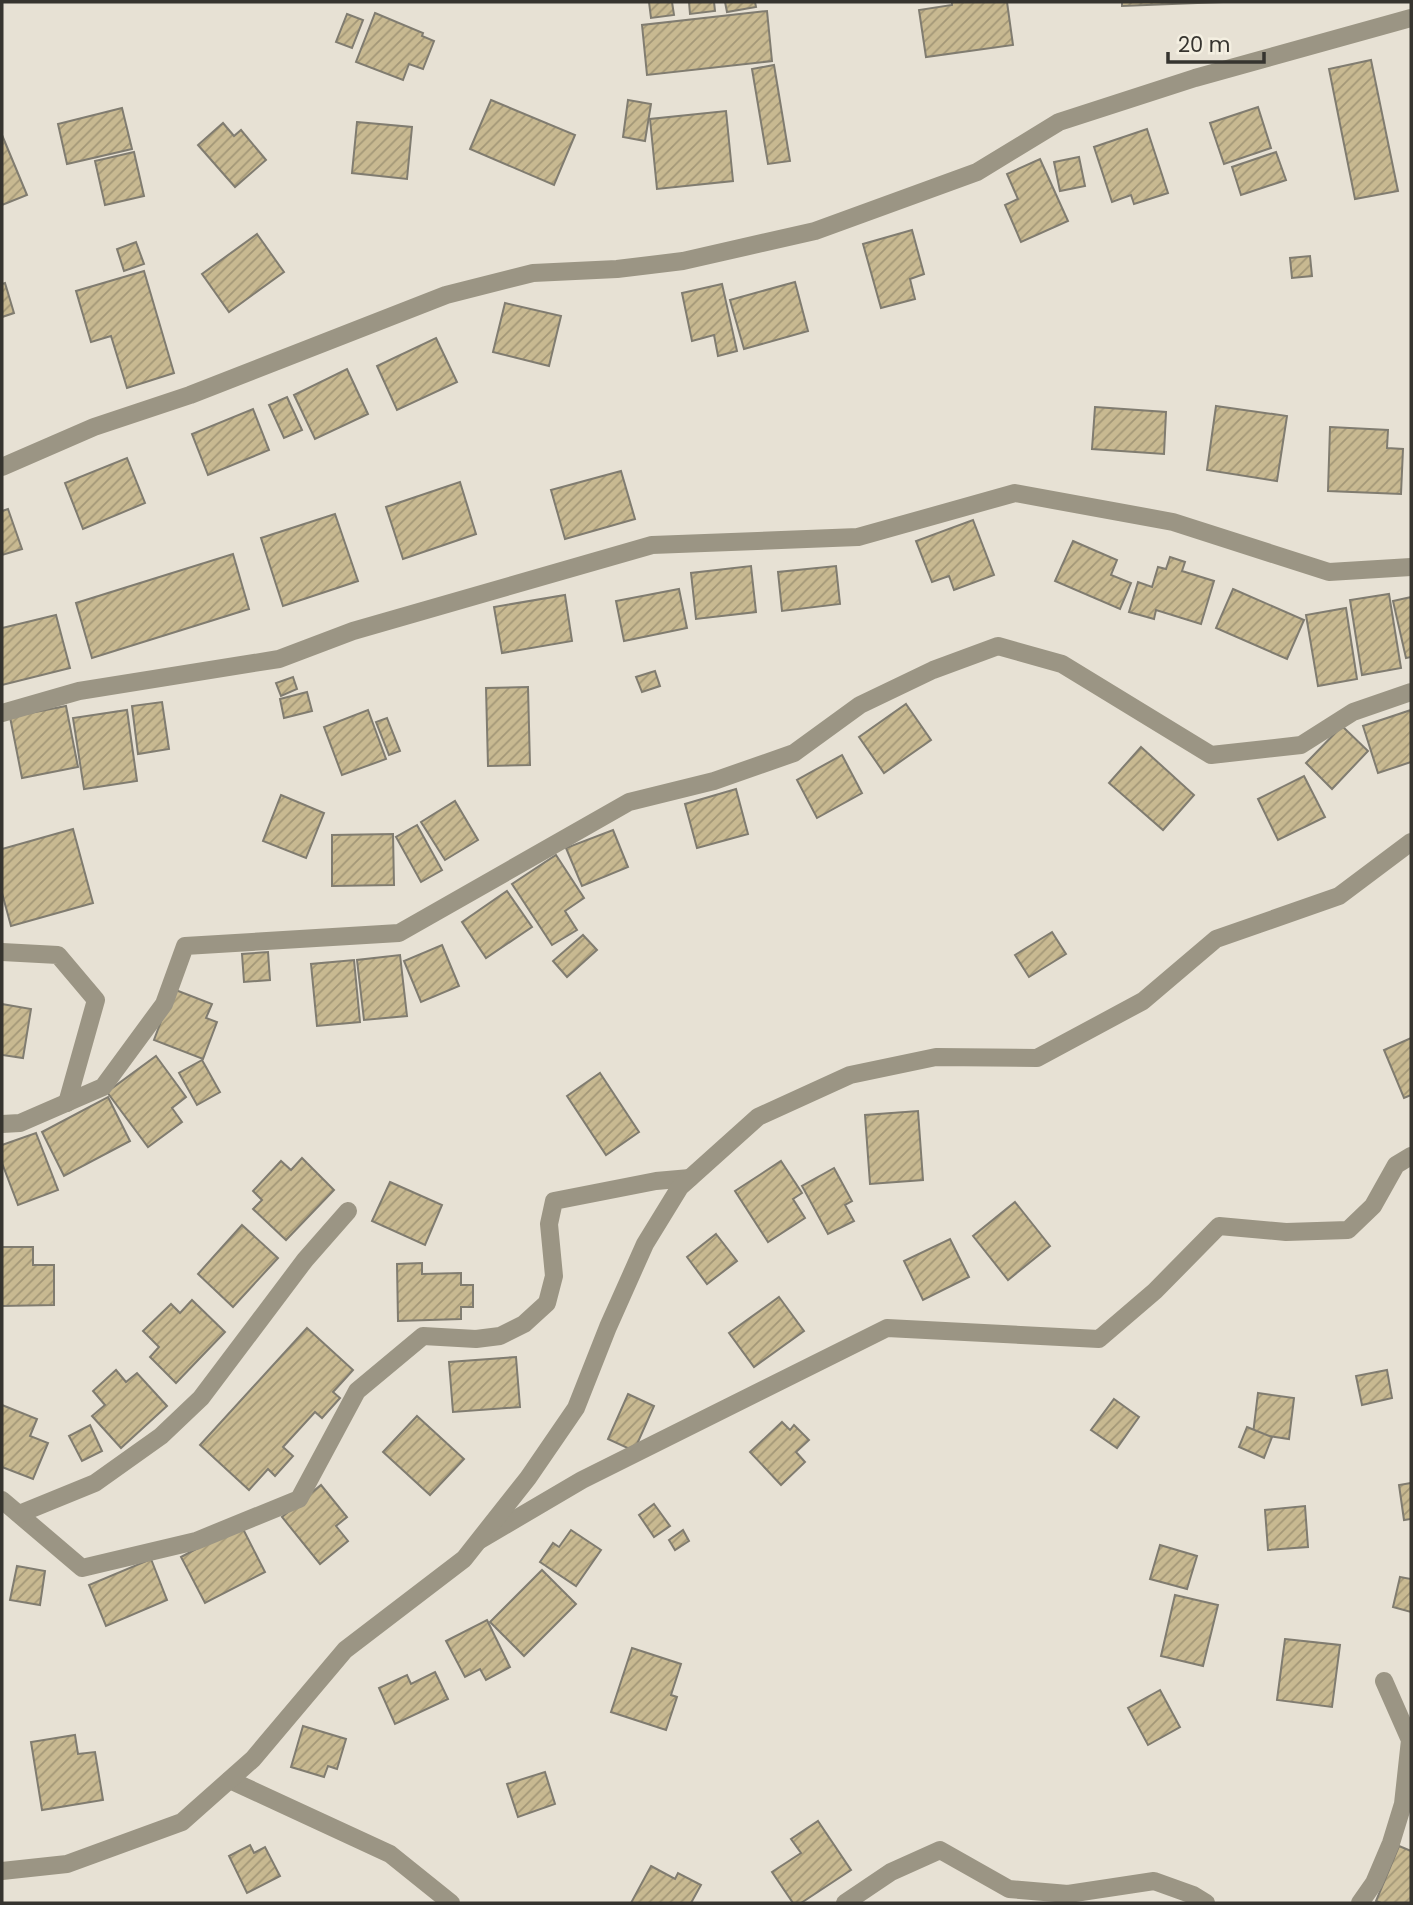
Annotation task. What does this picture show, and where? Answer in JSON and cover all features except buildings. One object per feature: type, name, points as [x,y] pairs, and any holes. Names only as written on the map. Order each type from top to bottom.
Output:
[{"type":"street","points":[[2,467],[94,427],[190,396],[446,295],[533,273],[617,269],[683,261],[815,231],[976,172],[1059,122],[1195,78],[1411,18]]},
{"type":"street","points":[[2,713],[79,691],[279,659],[353,631],[652,545],[858,537],[1016,493],[1173,522],[1329,572],[1411,567]]},
{"type":"street","points":[[2,1124],[20,1124],[103,1087],[164,1004],[184,946],[399,933],[629,803],[714,781],[794,753],[860,705],[933,670],[998,646],[1062,664],[1210,755],[1301,745],[1353,712],[1411,692]]},
{"type":"street","points":[[2,1871],[67,1864],[183,1822],[253,1759],[345,1650],[464,1559],[528,1478],[576,1408],[645,1244],[680,1187],[758,1117],[850,1075],[936,1057],[1037,1058],[1143,1001],[1216,939],[1339,896],[1411,842]]},
{"type":"street","points":[[2,952],[58,955],[96,1000],[67,1103]]},
{"type":"street","points":[[477,1542],[582,1480],[887,1328],[1099,1339],[1155,1291],[1219,1226],[1286,1233],[1348,1230],[1373,1206],[1396,1165],[1411,1156]]},
{"type":"street","points":[[2,1500],[82,1568],[196,1541],[299,1499],[357,1391],[423,1336],[476,1339],[500,1336],[524,1324],[547,1303],[554,1276],[549,1224],[554,1201],[656,1181],[690,1178]]},
{"type":"street","points":[[19,1514],[95,1483],[161,1436],[201,1398],[305,1260],[348,1212]]},
{"type":"street","points":[[1360,1903],[1374,1884],[1403,1804],[1410,1740],[1384,1681]]},
{"type":"street","points":[[230,1780],[390,1854],[451,1903]]},
{"type":"street","points":[[845,1903],[891,1871],[940,1850],[1009,1889],[1068,1894],[1154,1881],[1193,1895],[1206,1903]]}]
